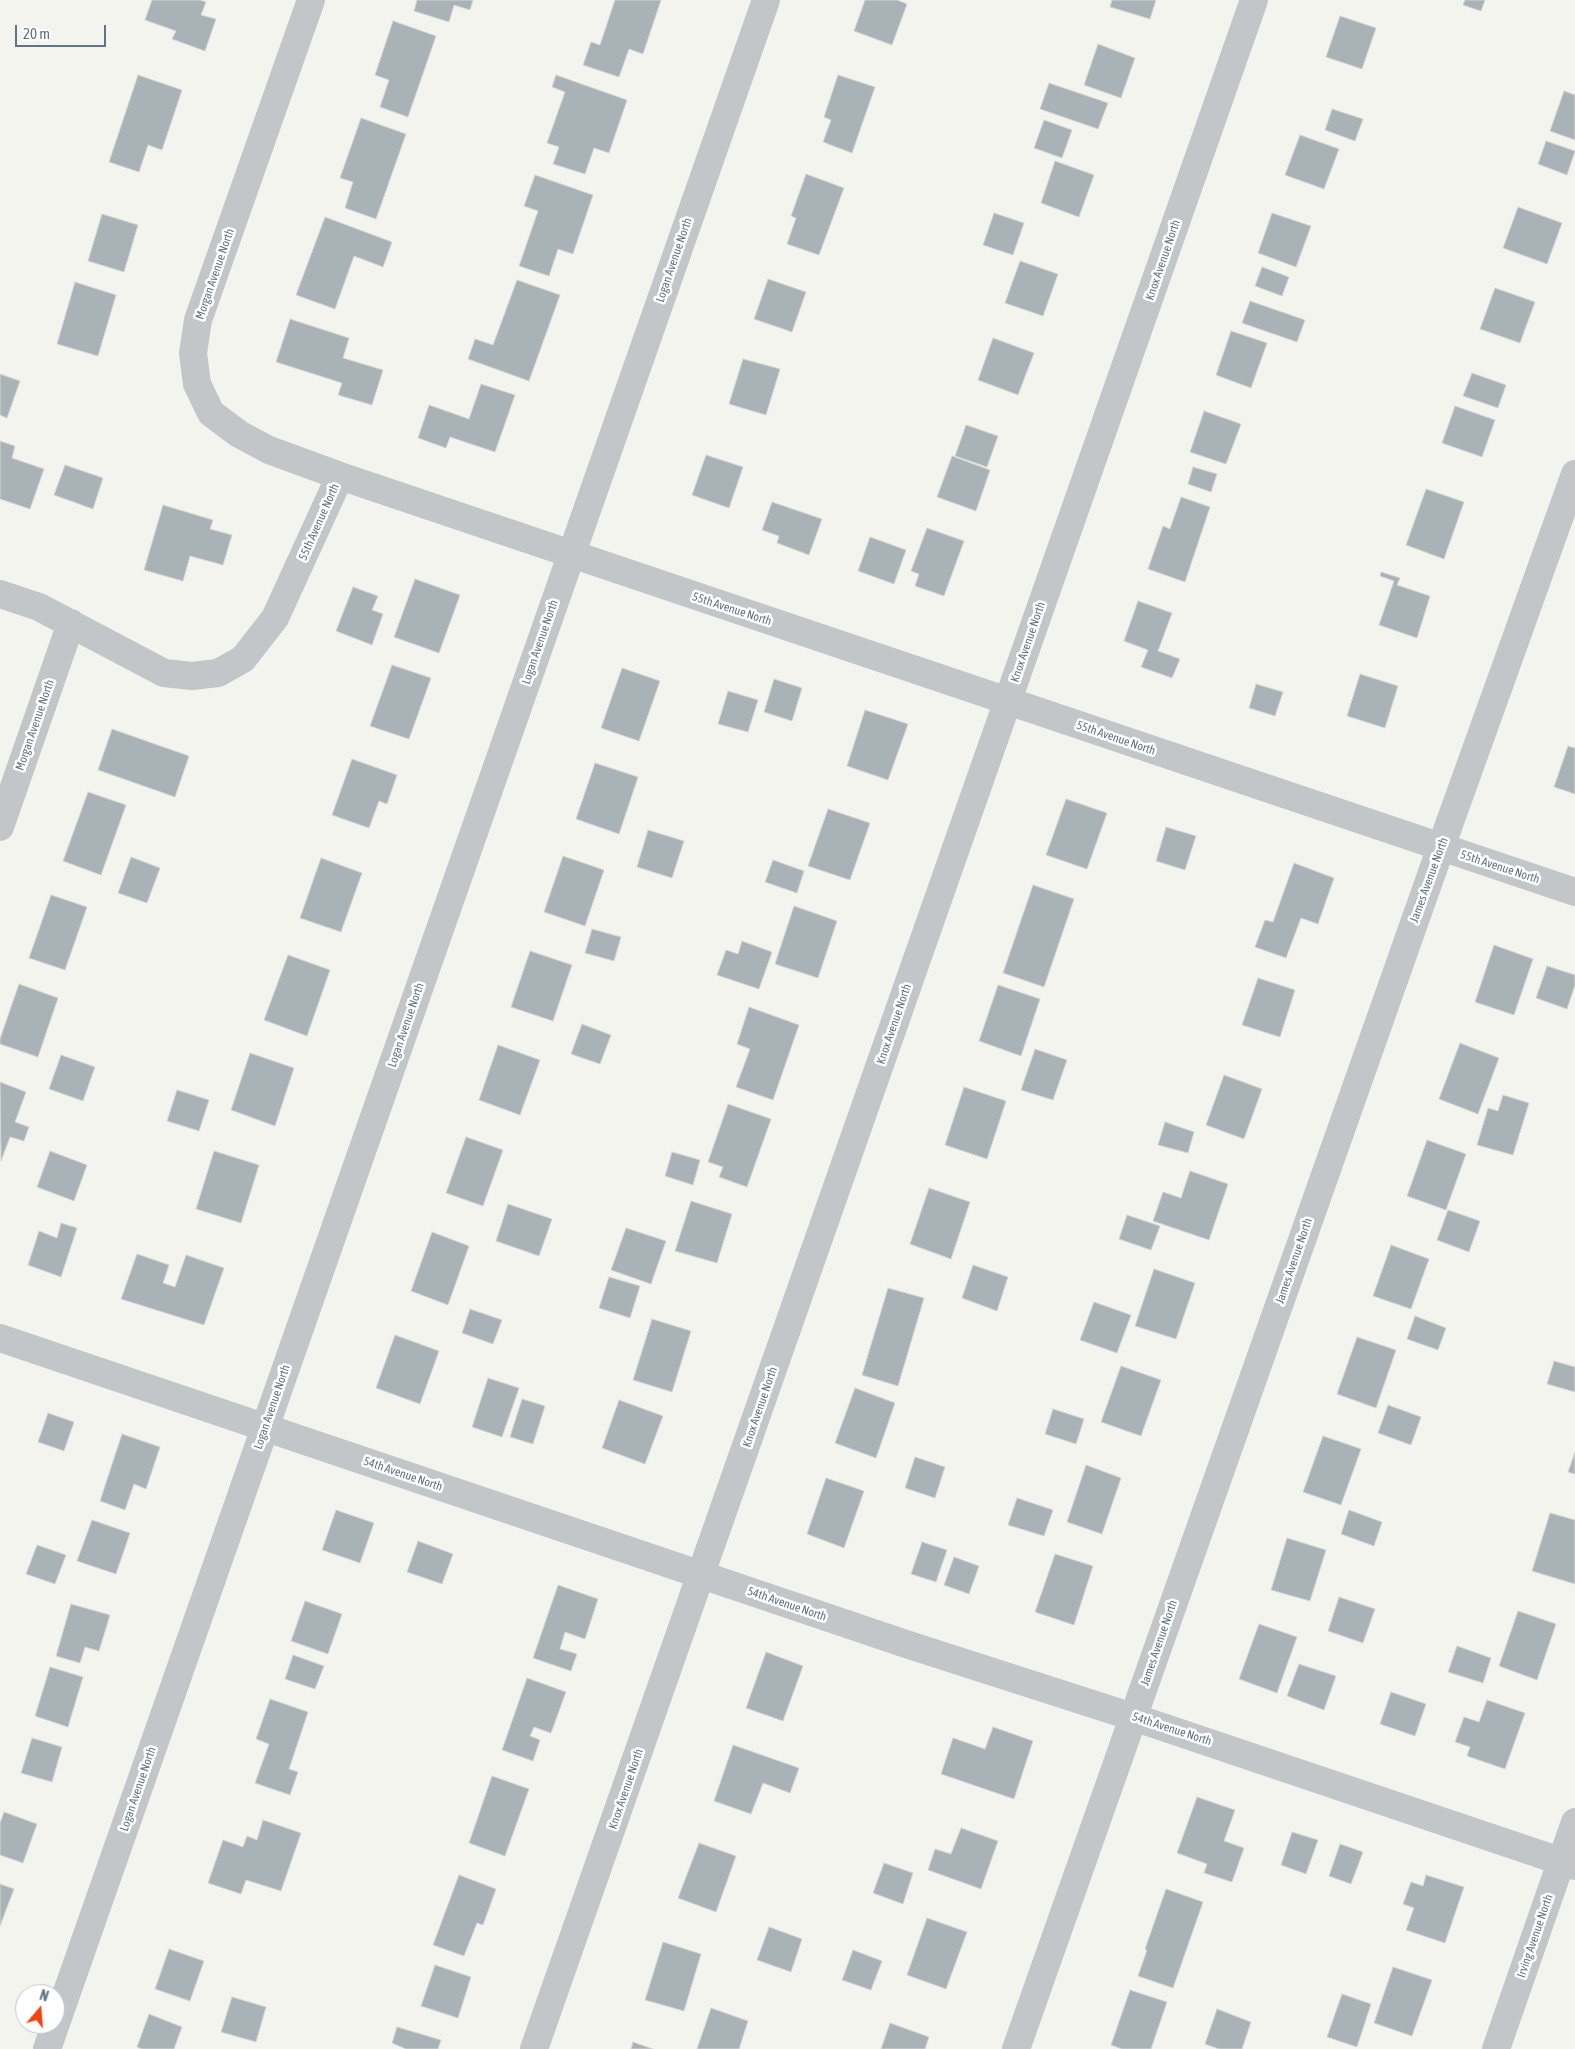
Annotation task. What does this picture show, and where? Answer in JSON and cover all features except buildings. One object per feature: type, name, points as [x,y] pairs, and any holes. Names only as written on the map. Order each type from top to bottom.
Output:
[{"type":"street","name":"Morgan Avenue North","points":[[311,0],[198,320],[193,353],[197,384],[211,413],[239,434],[269,450],[340,476]]},
{"type":"street","name":"Logan Avenue North","points":[[46,2049],[766,0]]},
{"type":"street","name":"Knox Avenue North","points":[[534,2049],[1254,0]]},
{"type":"street","name":"James Avenue North","points":[[1016,2049],[1441,847],[1575,474]]},
{"type":"street","name":"55th Avenue North","points":[[0,594],[39,607],[164,673],[192,676],[218,673],[243,659],[275,618],[340,476],[1575,892]]},
{"type":"street","name":"Morgan Avenue North","points":[[0,827],[71,623]]},
{"type":"street","name":"54th Avenue North","points":[[0,1338],[909,1645],[1133,1716],[1568,1863]]},
{"type":"street","name":"Irving Avenue North","points":[[1496,2049],[1568,1863],[1575,1822]]}]
